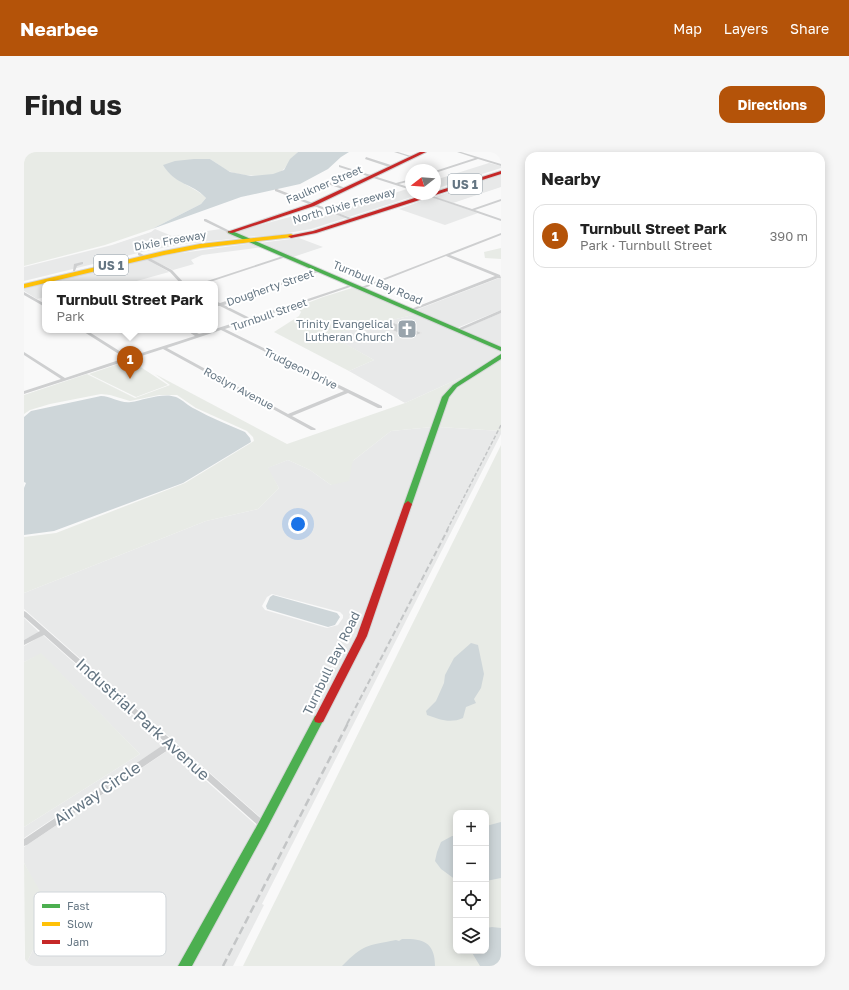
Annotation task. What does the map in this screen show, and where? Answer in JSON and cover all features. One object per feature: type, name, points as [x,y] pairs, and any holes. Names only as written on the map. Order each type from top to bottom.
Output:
[{"type":"street","points":[[396,152],[413,157]]},
{"type":"street","name":"Faulkner Street","points":[[230,232],[312,205],[424,152]]},
{"type":"street","points":[[461,152],[501,165]]},
{"type":"street","points":[[366,158],[393,167]]},
{"type":"street","points":[[441,170],[478,158]]},
{"type":"street","points":[[340,166],[405,187]]},
{"type":"street","name":"North Dixie Freeway","points":[[441,189],[501,168]]},
{"type":"street","name":"North Dixie Freeway","points":[[441,190],[501,172]]},
{"type":"street","points":[[326,182],[346,190]]},
{"type":"street","points":[[396,184],[405,182]]},
{"type":"street","points":[[276,190],[352,219]]},
{"type":"street","points":[[441,199],[501,220]]},
{"type":"street","name":"North Dixie Freeway","points":[[248,239],[301,232],[352,219],[410,200]]},
{"type":"street","points":[[473,210],[501,200]]},
{"type":"street","points":[[205,220],[230,232]]},
{"type":"street","name":"Turnbull Bay Road","points":[[230,232],[501,349]]},
{"type":"street","name":"Turnbull Street","points":[[218,330],[358,286],[501,234]]},
{"type":"street","name":"Dixie Freeway","points":[[24,282],[193,244],[248,239]]},
{"type":"street","points":[[446,255],[500,277]]},
{"type":"street","points":[[141,256],[171,271],[180,281]]},
{"type":"street","name":"Dixie Freeway","points":[[44,281],[141,256]]},
{"type":"street","points":[[209,281],[287,256]]},
{"type":"street","points":[[74,270],[75,265],[82,263]]},
{"type":"street","name":"Dougherty Street","points":[[218,304],[320,270]]},
{"type":"street","points":[[412,310],[500,277]]},
{"type":"street","name":"Dixie Freeway","points":[[24,286],[42,281]]},
{"type":"street","points":[[24,293],[42,304]]},
{"type":"street","points":[[218,304],[251,320]]},
{"type":"street","points":[[458,330],[501,311]]},
{"type":"street","name":"Trudgeon Drive","points":[[222,329],[380,407]]},
{"type":"street","points":[[88,333],[129,359]]},
{"type":"street","points":[[194,333],[199,336]]},
{"type":"street","name":"Turnbull Street","points":[[24,393],[209,333]]},
{"type":"street","name":"Roslyn Avenue","points":[[164,348],[313,429]]},
{"type":"street","points":[[24,353],[65,380]]},
{"type":"street","name":"Turnbull Bay Road","points":[[185,966],[263,825],[362,636],[446,397],[455,386],[501,356]]},
{"type":"street","points":[[289,415],[349,391]]},
{"type":"street","name":"Industrial Park Avenue","points":[[24,613],[263,825]]},
{"type":"street","points":[[24,643],[44,632]]},
{"type":"street","name":"Airway Circle","points":[[24,843],[171,744]]},
{"type":"shaded area","points":[[24,152],[298,152],[280,172],[259,176],[243,175],[228,171],[210,159],[164,165],[167,171],[177,179],[206,198],[201,204],[152,229],[105,245],[24,266]]},
{"type":"shaded area","points":[[298,152],[349,152],[328,169],[300,184],[241,197],[152,229],[201,204],[206,198],[195,189],[173,177],[163,165],[175,161],[210,159],[230,172],[251,176],[273,174],[284,170],[290,159]]},
{"type":"shaded area","points":[[489,163],[501,166],[501,168],[441,187],[441,178]]},
{"type":"shaded area","points":[[501,174],[501,187],[453,203],[441,199],[441,195]]},
{"type":"shaded area","points":[[405,190],[405,199],[349,217],[335,212]]},
{"type":"shaded area","points":[[424,200],[441,200],[478,213],[445,225],[399,209]]},
{"type":"shaded area","points":[[305,213],[318,218],[333,213],[346,218],[311,229],[276,235],[246,237],[233,232]]},
{"type":"shaded area","points":[[155,229],[172,236],[221,229],[241,238],[183,244],[146,251],[24,281],[24,267],[112,245],[151,232]]},
{"type":"shaded area","points":[[299,238],[323,247],[293,257],[259,243]]},
{"type":"shaded area","points":[[254,243],[263,247],[202,255],[191,260],[194,264],[173,270],[150,259],[174,254]]},
{"type":"shaded area","points":[[501,248],[501,259],[485,258],[484,252]]},
{"type":"shaded area","points":[[146,259],[169,272],[137,281],[57,281]]},
{"type":"shaded area","points":[[501,278],[501,310],[457,328],[416,310]]},
{"type":"shaded area","points":[[42,285],[42,298],[37,299],[24,291],[24,289]]},
{"type":"shaded area","points":[[352,288],[362,290],[417,314],[330,335],[374,360],[349,371],[274,332],[299,316],[301,312],[297,307]]},
{"type":"shaded area","points":[[501,313],[501,348],[461,330]]},
{"type":"shaded area","points":[[417,314],[501,351],[501,353],[469,374],[405,403],[349,371],[374,360],[329,335]]},
{"type":"shaded area","points":[[501,359],[501,431],[439,427],[449,397],[457,386]]},
{"type":"shaded area","points":[[130,360],[168,385],[136,397],[89,374]]},
{"type":"shaded area","points":[[87,374],[135,398],[170,385],[155,374],[287,444],[405,403],[469,374],[452,385],[443,396],[432,427],[391,431],[354,460],[349,481],[331,485],[310,470],[288,460],[268,468],[279,488],[258,509],[206,521],[24,593],[24,537],[56,533],[185,483],[254,441],[253,437],[247,431],[196,408],[177,395],[159,395],[130,401],[101,394],[50,404],[30,410],[24,414],[24,395]]},
{"type":"shaded area","points":[[166,395],[176,397],[192,408],[245,432],[250,438],[251,442],[183,483],[54,531],[24,535],[24,488],[26,483],[24,482],[24,417],[31,411],[101,396],[127,402]]},
{"type":"shaded area","points":[[432,427],[358,635],[261,818],[24,609],[24,593],[206,521],[258,509],[279,488],[267,468],[288,460],[310,470],[331,485],[354,460],[391,431]],"holes":[[[272,594],[340,612],[343,615],[343,618],[338,625],[327,628],[265,610],[262,606],[267,597]]]},
{"type":"shaded area","points":[[439,427],[501,431],[501,434],[262,904],[264,905],[233,966],[191,966],[269,825],[268,824],[366,637]]},
{"type":"shaded area","points":[[501,445],[501,966],[243,966]]},
{"type":"shaded area","points":[[273,595],[337,613],[340,617],[335,625],[328,627],[267,609],[266,606],[270,597]]},
{"type":"shaded area","points":[[24,618],[39,632],[24,640]]},
{"type":"shaded area","points":[[43,635],[165,744],[24,838],[24,827],[140,754],[41,654],[24,662],[24,646]]},
{"type":"shaded area","points":[[471,643],[478,645],[484,674],[481,688],[474,699],[476,703],[466,707],[463,718],[454,721],[427,715],[426,711],[436,701],[444,683],[445,675],[454,658]]},
{"type":"shaded area","points":[[41,653],[140,754],[24,827],[24,662]]},
{"type":"shaded area","points":[[170,749],[257,826],[179,966],[25,966],[34,949],[34,956],[166,956],[166,892],[40,892],[24,863],[24,847]]},
{"type":"shaded area","points":[[501,822],[501,878],[489,880],[489,846],[489,825]]},
{"type":"shaded area","points":[[453,836],[453,878],[441,869],[435,861],[441,842]]},
{"type":"shaded area","points":[[24,863],[41,892],[34,892],[34,949],[25,966]]},
{"type":"shaded area","points":[[489,928],[501,928],[501,966],[480,966],[473,954],[489,954]]},
{"type":"shaded area","points":[[402,939],[422,941],[427,944],[433,952],[435,966],[342,966],[366,947],[396,940],[399,941]]},
{"type":"building","name":"Trinity Evangelical Lutheran Church","points":[[390,321],[397,324],[400,323],[422,333],[410,338],[380,325]]},
{"type":"railway","points":[[447,530],[501,425]]},
{"type":"railway","points":[[347,724],[448,529]]},
{"type":"railway","points":[[223,966],[348,723]]},
{"type":"traffic: fast","points":[[230,232],[501,349]]},
{"type":"traffic: fast","points":[[408,504],[446,397],[455,386],[501,356]]},
{"type":"traffic: fast","points":[[185,966],[263,825],[319,719]]},
{"type":"traffic: slow","points":[[45,281],[200,246],[291,236]]},
{"type":"traffic: slow","points":[[24,286],[42,282]]},
{"type":"traffic: jam","points":[[230,232],[312,205],[424,152]]},
{"type":"traffic: jam","points":[[291,236],[314,232],[501,172]]},
{"type":"traffic: jam","points":[[319,719],[362,636],[408,504]]},
{"type":"place","name":"Trinity Evangelical Lutheran Church","points":[[407,329]]},
{"type":"place","name":"Turnbull Street Park","points":[[130,379]]}]
